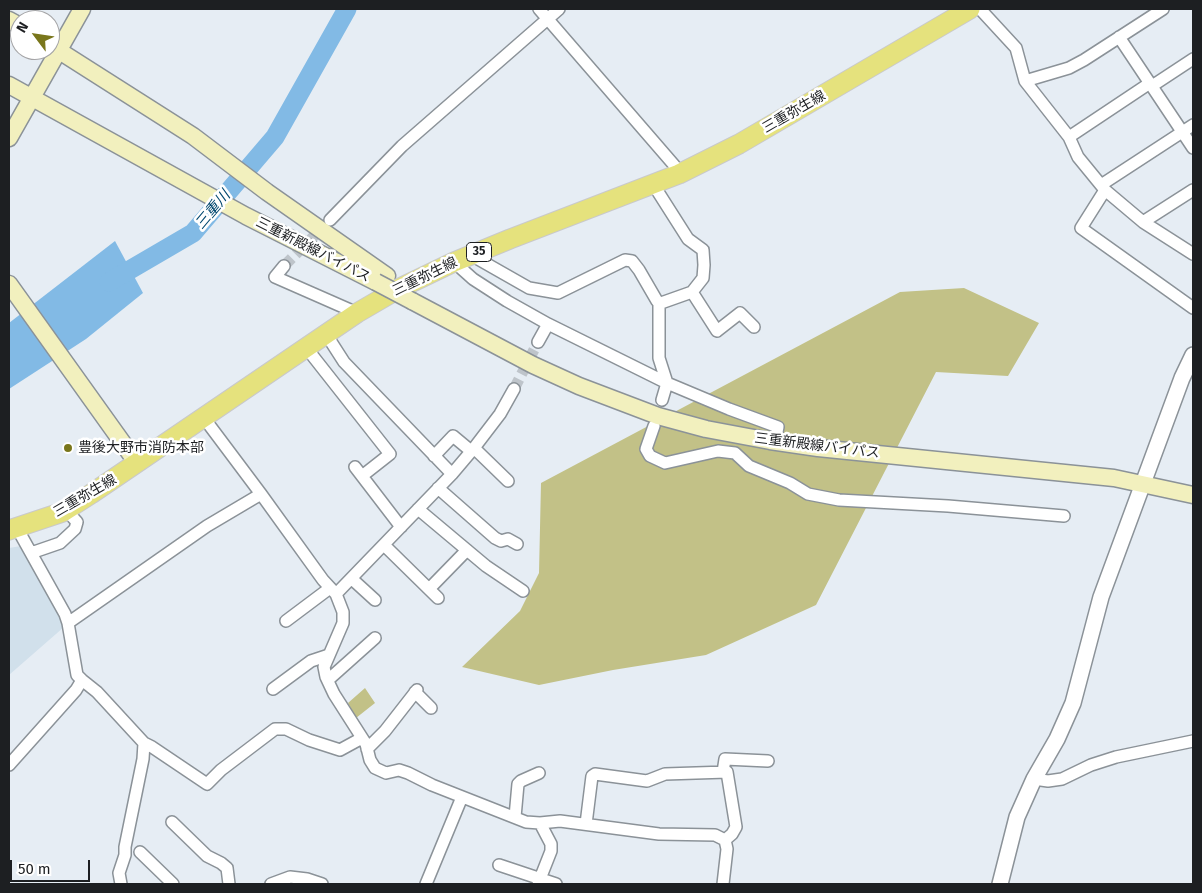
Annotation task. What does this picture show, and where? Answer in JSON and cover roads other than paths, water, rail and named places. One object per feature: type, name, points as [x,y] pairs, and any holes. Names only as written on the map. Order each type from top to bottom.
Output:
[{"type":"main road","points":[[60,39],[82,9]]},
{"type":"main road","name":"三重弥生線","points":[[13,529],[66,510],[357,313],[400,288],[463,259],[679,174],[739,144],[970,9]]},
{"type":"main road","name":"三重新殿線バイパス","points":[[60,51],[193,136],[382,279]]},
{"type":"main road","points":[[9,138],[31,98],[48,60]]},
{"type":"main road","points":[[9,85],[31,98]]},
{"type":"main road","name":"三重新殿線バイパス","points":[[31,98],[246,216],[382,279],[460,326],[533,365],[598,394],[658,416],[720,432],[776,442],[1114,478],[1193,495]]},
{"type":"main road","points":[[9,284],[137,463]]},
{"type":"street","points":[[539,9],[674,165],[679,174]]},
{"type":"street","points":[[330,220],[402,146],[559,9]]},
{"type":"street","points":[[980,9],[1016,48],[1025,81],[1069,137],[1078,157],[1103,188],[1143,222],[1193,254]]},
{"type":"street","points":[[1025,81],[1069,68],[1163,9]]},
{"type":"street","points":[[1119,37],[1193,148]]},
{"type":"street","points":[[1069,137],[1193,59]]},
{"type":"street","points":[[1193,125],[1103,188],[1081,228],[1193,308]]},
{"type":"street","points":[[653,184],[688,239],[703,250],[704,265],[702,278],[692,292],[661,303],[659,302]]},
{"type":"street","points":[[1143,222],[1193,190]]},
{"type":"street","points":[[463,259],[529,288],[558,293],[625,260],[632,262],[659,302],[659,358],[667,383],[662,400]]},
{"type":"street","points":[[463,259],[473,279],[507,301],[548,324],[667,383],[778,427],[776,442]]},
{"type":"street","points":[[284,266],[275,277],[357,313]]},
{"type":"street","points":[[692,292],[717,331],[740,313],[754,327]]},
{"type":"street","points":[[538,342],[548,324]]},
{"type":"street","points":[[326,334],[344,362],[452,474]]},
{"type":"street","points":[[308,347],[390,454],[359,471],[401,527]]},
{"type":"street","points":[[1000,884],[1017,817],[1034,779],[1057,739],[1073,703],[1101,597],[1182,378],[1193,355]]},
{"type":"street","points":[[286,621],[352,579],[473,450],[500,414],[514,389]]},
{"type":"street","points":[[204,418],[333,591],[343,612],[343,623],[324,667],[334,694],[365,743],[370,760],[375,768],[386,773],[399,770],[408,773],[526,822],[560,821],[659,834],[715,835],[724,840],[727,848],[723,884]]},
{"type":"street","points":[[654,426],[646,449],[650,456],[665,463],[718,451],[735,452],[749,466],[790,483],[808,494],[839,500],[948,506],[1064,516]]},
{"type":"street","points":[[434,456],[453,436],[473,450],[508,481]]},
{"type":"street","points":[[438,488],[495,538],[502,541],[508,539],[517,544]]},
{"type":"street","points":[[68,623],[206,526],[261,494]]},
{"type":"street","points":[[418,509],[486,566],[523,590]]},
{"type":"street","points":[[31,553],[60,543],[75,529],[76,522],[66,510]]},
{"type":"street","points":[[13,529],[31,553],[65,614],[77,675],[97,692],[144,743],[207,784],[275,729],[286,729],[309,740],[340,750],[365,743],[385,731],[416,691],[431,708]]},
{"type":"street","points":[[384,545],[438,598]]},
{"type":"street","points":[[429,589],[467,550]]},
{"type":"street","points":[[352,579],[374,600]]},
{"type":"street","points":[[328,680],[375,638]]},
{"type":"street","points":[[273,689],[311,661],[329,656]]},
{"type":"street","points":[[9,765],[76,690],[82,680]]},
{"type":"street","points":[[1034,779],[1048,781],[1062,779],[1091,765],[1116,757],[1193,741]]},
{"type":"street","points":[[121,884],[119,873],[125,855],[143,760],[144,743]]},
{"type":"street","points":[[723,772],[725,759],[768,760]]},
{"type":"street","points":[[515,818],[518,784],[539,772]]},
{"type":"street","points":[[586,824],[592,776],[595,774],[647,781],[665,774],[727,772],[736,827],[732,834],[724,840]]},
{"type":"street","points":[[426,884],[462,797]]},
{"type":"street","points":[[172,822],[207,856],[221,862],[227,868],[228,884]]},
{"type":"street","points":[[540,823],[551,844],[551,851],[540,881]]},
{"type":"street","points":[[140,852],[173,884]]},
{"type":"street","points":[[499,865],[540,881],[556,884]]},
{"type":"street","points":[[271,884],[290,878],[307,879],[322,884]]},
{"type":"water","points":[[115,241],[143,293],[86,339],[9,389],[9,323]]},
{"type":"waterway","name":"三重川","points":[[109,282],[193,233],[275,137],[347,9]]},
{"type":"tunnel","points":[[284,266],[325,225]]},
{"type":"tunnel","points":[[514,389],[538,342]]},
{"type":"place","name":"豊後大野市消防本部","points":[[68,448]]}]
